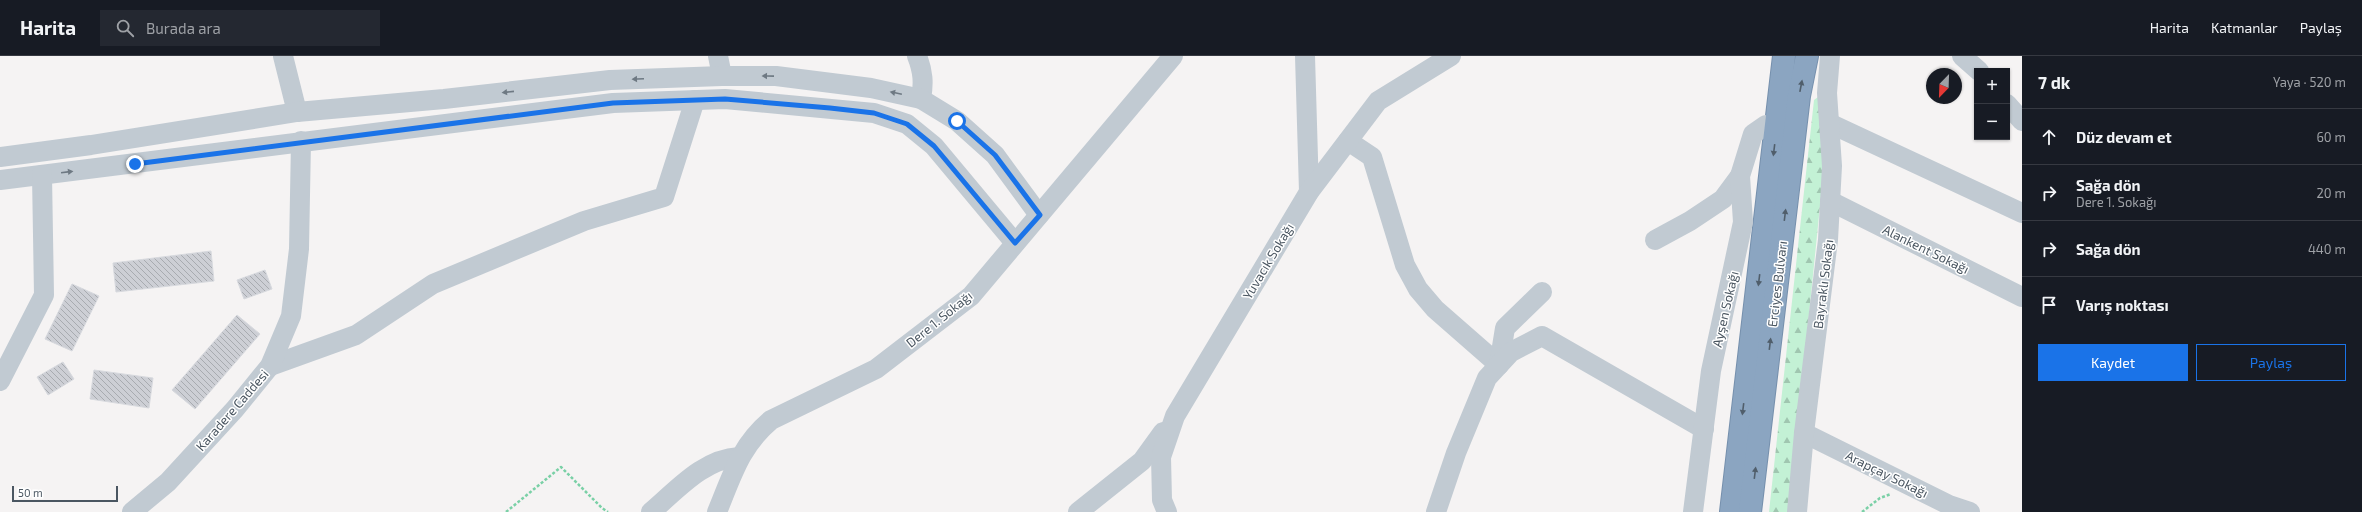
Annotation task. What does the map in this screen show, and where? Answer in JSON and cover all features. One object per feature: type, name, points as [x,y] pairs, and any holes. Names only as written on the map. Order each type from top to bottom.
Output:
[{"type":"highway","name":"Erciyes Bulvarı","points":[[1731,512],[1784,56]]},
{"type":"highway","name":"Erciyes Bulvarı","points":[[1750,512],[1799,96],[1806,56]]},
{"type":"street","points":[[283,56],[297,112]]},
{"type":"street","points":[[718,56],[722,76]]},
{"type":"street","points":[[917,56],[922,70],[924,85],[921,99]]},
{"type":"street","name":"Dere 1. Sokağı","points":[[717,512],[740,457],[748,442],[771,420],[882,365],[971,296],[1173,56]]},
{"type":"street","points":[[1305,56],[1310,192]]},
{"type":"street","name":"Yuvacık Sokağı","points":[[1167,512],[1162,500],[1161,457],[1175,416],[1310,192],[1378,101],[1451,56]]},
{"type":"street","name":"Bayraklı Sokağı","points":[[1797,512],[1804,433],[1828,240],[1832,166],[1827,93],[1830,56]]},
{"type":"street","points":[[1962,56],[1976,68]]},
{"type":"street","points":[[0,157],[91,145],[297,112],[444,99],[610,80],[722,76],[776,76],[871,88],[921,99],[957,121],[995,155],[1040,215]]},
{"type":"street","points":[[0,180],[613,103],[725,99],[874,113],[907,124],[934,146],[1015,243]]},
{"type":"street","points":[[270,366],[356,334],[433,284],[584,221],[664,197],[695,100]]},
{"type":"street","points":[[2010,107],[2022,121]]},
{"type":"street","points":[[1829,123],[2022,213]]},
{"type":"street","name":"Ayşen Sokağı","points":[[1693,512],[1711,371],[1742,222],[1740,176],[1753,134],[1766,125],[1777,125]]},
{"type":"street","name":"Karadere Caddesi","points":[[132,512],[168,482],[235,409],[270,366],[291,316],[299,249],[301,141]]},
{"type":"street","points":[[1348,141],[1372,157],[1405,266],[1418,289],[1435,309],[1499,365]]},
{"type":"street","points":[[0,381],[44,295],[42,175]]},
{"type":"street","points":[[1655,240],[1690,221],[1723,198],[1740,176]]},
{"type":"street","name":"Alankent Sokağı","points":[[1830,202],[2022,297]]},
{"type":"street","points":[[1499,365],[1505,328],[1542,292]]},
{"type":"street","points":[[1436,512],[1456,453],[1487,378],[1511,352],[1542,336],[1704,429]]},
{"type":"street","points":[[1078,512],[1142,461],[1175,416]]},
{"type":"street","name":"Arapçay Sokağı","points":[[1804,433],[1949,504],[1970,512]]},
{"type":"street","points":[[651,512],[704,468],[717,460],[740,457]]},
{"type":"path","points":[[506,512],[561,467],[602,508],[608,512]]},
{"type":"path","points":[[1862,512],[1880,498],[1912,486]]},
{"type":"green space","points":[[1818,97],[1823,144],[1822,186],[1789,512],[1769,512],[1814,100]]},
{"type":"building","points":[[211,251],[214,281],[116,292],[113,263]]},
{"type":"building","points":[[265,270],[272,289],[244,299],[237,280]]},
{"type":"building","points":[[72,284],[99,296],[72,351],[45,339]]},
{"type":"building","points":[[237,315],[260,334],[195,409],[172,390]]},
{"type":"building","points":[[63,362],[74,379],[48,395],[37,377]]},
{"type":"building","points":[[94,370],[153,378],[149,408],[90,399]]},
{"type":"route","points":[[135,164],[301,141],[613,103],[725,99],[830,108],[874,113],[907,124],[934,146],[1015,243],[1040,215],[995,155],[957,121]]}]
